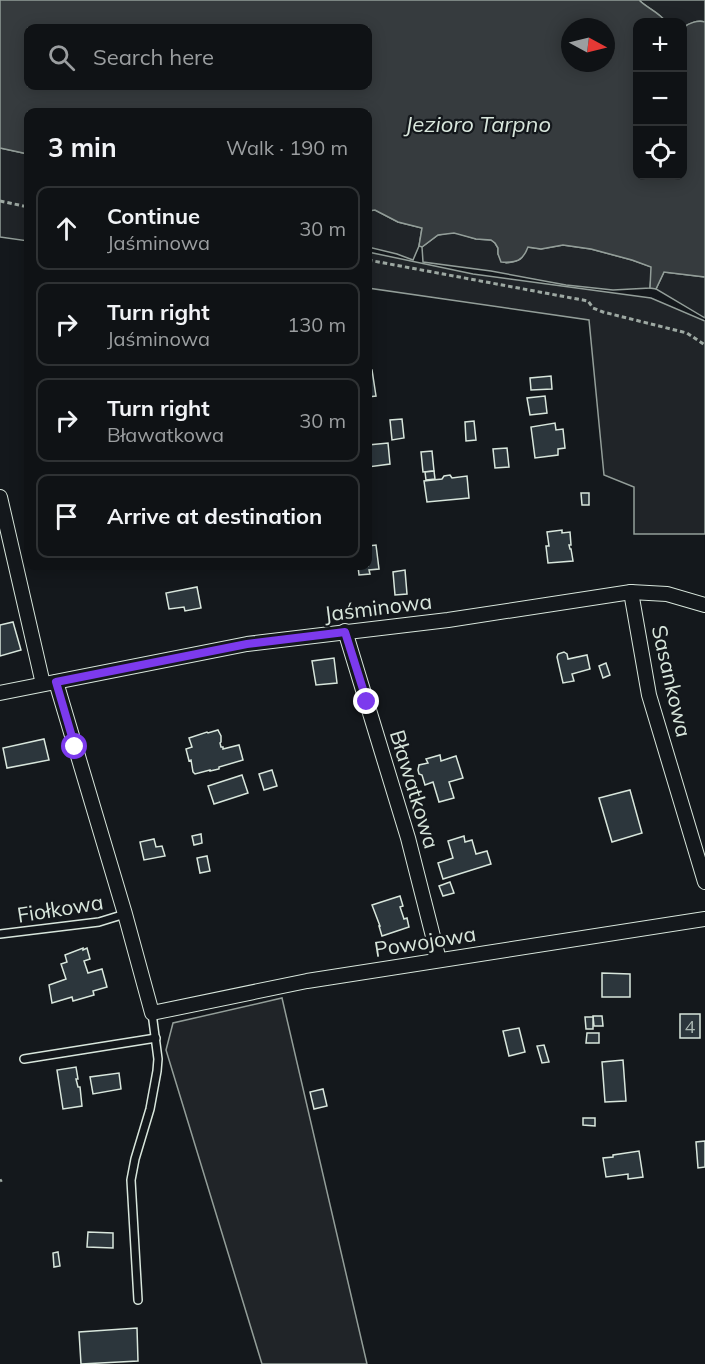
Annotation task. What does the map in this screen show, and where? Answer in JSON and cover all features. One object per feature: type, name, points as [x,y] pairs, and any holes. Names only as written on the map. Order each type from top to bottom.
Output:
[{"type":"street","points":[[0,497],[50,683],[125,914],[152,1013]]},
{"type":"street","name":"Jaśminowa","points":[[0,693],[247,644],[448,620],[631,592],[668,594],[705,605]]},
{"type":"street","name":"Sasankowa","points":[[631,592],[649,695],[705,882]]},
{"type":"street","name":"Bławatkowa","points":[[345,632],[408,838],[439,960]]},
{"type":"street","name":"Powojowa","points":[[152,1013],[307,981],[705,919]]},
{"type":"lane","name":"Fiołkowa","points":[[0,934],[99,922],[125,914]]},
{"type":"lane","points":[[138,1300],[131,1180],[150,1109],[157,1071],[156,1038],[152,1013]]},
{"type":"lane","points":[[24,1059],[156,1038]]},
{"type":"path","points":[[0,201],[24,206]]},
{"type":"path","points":[[372,261],[588,301],[593,308],[603,312],[687,333],[705,345]]},
{"type":"shaded area","points":[[639,0],[705,0],[705,22],[693,22],[687,26],[687,18],[662,18]]},
{"type":"shaded area","points":[[0,148],[24,153],[24,240],[0,237]]},
{"type":"shaded area","points":[[372,210],[398,222],[422,228],[419,246],[413,260],[372,248]]},
{"type":"shaded area","points":[[454,232],[476,239],[491,240],[506,263],[520,259],[527,247],[541,249],[563,245],[591,249],[632,260],[652,267],[650,288],[613,290],[566,285],[491,271],[423,262],[422,247],[438,235]]},
{"type":"shaded area","points":[[372,253],[473,274],[651,298],[705,321],[705,534],[634,534],[634,487],[604,475],[589,320],[372,289]]},
{"type":"shaded area","points":[[664,272],[705,277],[705,318],[656,289]]},
{"type":"shaded area","points":[[282,998],[367,1364],[262,1364],[166,1050],[173,1023]]},
{"type":"water","name":"Jezioro Tarpno","points":[[0,0],[639,0],[662,18],[633,18],[633,180],[687,180],[687,26],[693,22],[705,22],[705,277],[664,272],[656,289],[650,288],[651,267],[591,249],[563,245],[541,249],[528,247],[521,258],[501,262],[498,248],[491,240],[476,239],[454,233],[438,235],[422,247],[419,246],[422,228],[398,222],[372,210],[372,108],[24,108],[24,153],[0,148]]},
{"type":"building","points":[[372,370],[376,396],[372,396]]},
{"type":"building","points":[[551,376],[552,389],[531,390],[530,378]]},
{"type":"building","points":[[545,396],[547,413],[530,415],[527,398]]},
{"type":"building","points":[[402,419],[404,438],[392,440],[390,420]]},
{"type":"building","points":[[474,421],[476,440],[466,441],[465,422]]},
{"type":"building","points":[[555,423],[556,430],[563,429],[565,448],[558,449],[558,455],[535,458],[531,427]]},
{"type":"building","points":[[388,443],[390,464],[372,466],[372,445]]},
{"type":"building","points":[[507,448],[509,467],[495,468],[493,449]]},
{"type":"building","points":[[432,451],[434,471],[423,472],[421,452]]},
{"type":"building","points":[[434,471],[435,479],[426,480],[425,472]]},
{"type":"building","points":[[450,475],[452,478],[467,476],[469,498],[427,502],[424,481],[442,479]]},
{"type":"building","points":[[581,493],[589,493],[589,505],[582,505]]},
{"type":"building","points":[[562,530],[562,533],[570,532],[571,545],[569,545],[573,561],[548,563],[547,532]]},
{"type":"building","points":[[376,545],[379,569],[372,570],[372,546]]},
{"type":"building","points":[[358,570],[369,570],[370,574],[359,575]]},
{"type":"building","points":[[405,570],[407,594],[395,595],[393,572]]},
{"type":"building","points":[[197,587],[201,608],[185,611],[184,607],[169,609],[166,593]]},
{"type":"building","points":[[13,622],[21,650],[0,656],[0,625]]},
{"type":"building","points":[[564,652],[568,659],[587,655],[590,669],[572,674],[574,681],[563,683],[557,657],[558,654]]},
{"type":"building","points":[[334,658],[337,683],[316,685],[312,661]]},
{"type":"building","points":[[606,663],[610,675],[603,678],[599,666]]},
{"type":"building","points":[[218,730],[221,736],[221,747],[223,749],[239,745],[243,760],[219,767],[219,769],[195,774],[186,749],[192,747],[189,738]]},
{"type":"building","points":[[44,739],[49,760],[7,768],[3,748]]},
{"type":"building","points":[[440,755],[441,761],[456,756],[463,778],[449,782],[454,798],[439,802],[433,782],[425,785],[418,770],[419,765],[428,763],[426,759]]},
{"type":"building","points":[[272,770],[277,786],[264,790],[259,774]]},
{"type":"building","points":[[242,775],[248,793],[214,804],[208,786]]},
{"type":"building","points":[[630,790],[642,833],[612,842],[599,798]]},
{"type":"building","points":[[201,834],[202,843],[194,845],[192,836]]},
{"type":"building","points":[[464,836],[465,842],[472,840],[476,854],[487,851],[491,864],[443,879],[438,863],[453,858],[448,841]]},
{"type":"building","points":[[154,839],[156,847],[162,846],[165,856],[144,860],[140,842]]},
{"type":"building","points":[[207,856],[210,871],[200,873],[197,858]]},
{"type":"building","points":[[450,882],[454,893],[443,896],[439,886]]},
{"type":"building","points":[[400,896],[403,906],[400,907],[404,919],[407,918],[409,927],[382,936],[372,905]]},
{"type":"building","points":[[83,948],[83,950],[87,948],[90,959],[84,961],[88,973],[102,969],[107,987],[93,991],[94,995],[73,1001],[72,997],[52,1003],[49,985],[66,979],[61,964],[67,962],[65,955]]},
{"type":"building","points":[[602,973],[630,974],[630,997],[602,997]]},
{"type":"building","points":[[680,1014],[700,1014],[700,1038],[680,1038]]},
{"type":"building","points":[[593,1016],[602,1016],[603,1026],[594,1026]]},
{"type":"building","points":[[585,1017],[593,1017],[593,1029],[586,1029]]},
{"type":"building","points":[[519,1028],[525,1052],[509,1056],[503,1031]]},
{"type":"building","points":[[587,1033],[599,1033],[599,1043],[586,1043]]},
{"type":"building","points":[[544,1045],[549,1062],[542,1063],[537,1046]]},
{"type":"building","points":[[623,1060],[626,1101],[605,1102],[602,1062]]},
{"type":"building","points":[[76,1067],[78,1079],[76,1079],[80,1087],[82,1106],[63,1109],[57,1070]]},
{"type":"building","points":[[119,1073],[121,1089],[93,1094],[90,1077]]},
{"type":"building","points":[[323,1089],[327,1106],[314,1109],[310,1092]]},
{"type":"building","points":[[583,1118],[595,1118],[595,1126],[583,1125]]},
{"type":"building","points":[[705,1141],[705,1167],[698,1168],[696,1142]]},
{"type":"building","points":[[639,1151],[643,1177],[628,1179],[628,1174],[606,1177],[603,1158]]},
{"type":"building","points":[[88,1232],[113,1233],[113,1248],[87,1247]]},
{"type":"building","points":[[58,1252],[60,1266],[54,1267],[53,1253]]},
{"type":"building","points":[[137,1328],[138,1361],[81,1364],[79,1332]]},
{"type":"route","points":[[75,747],[56,682],[247,644],[345,632],[367,702]]}]
